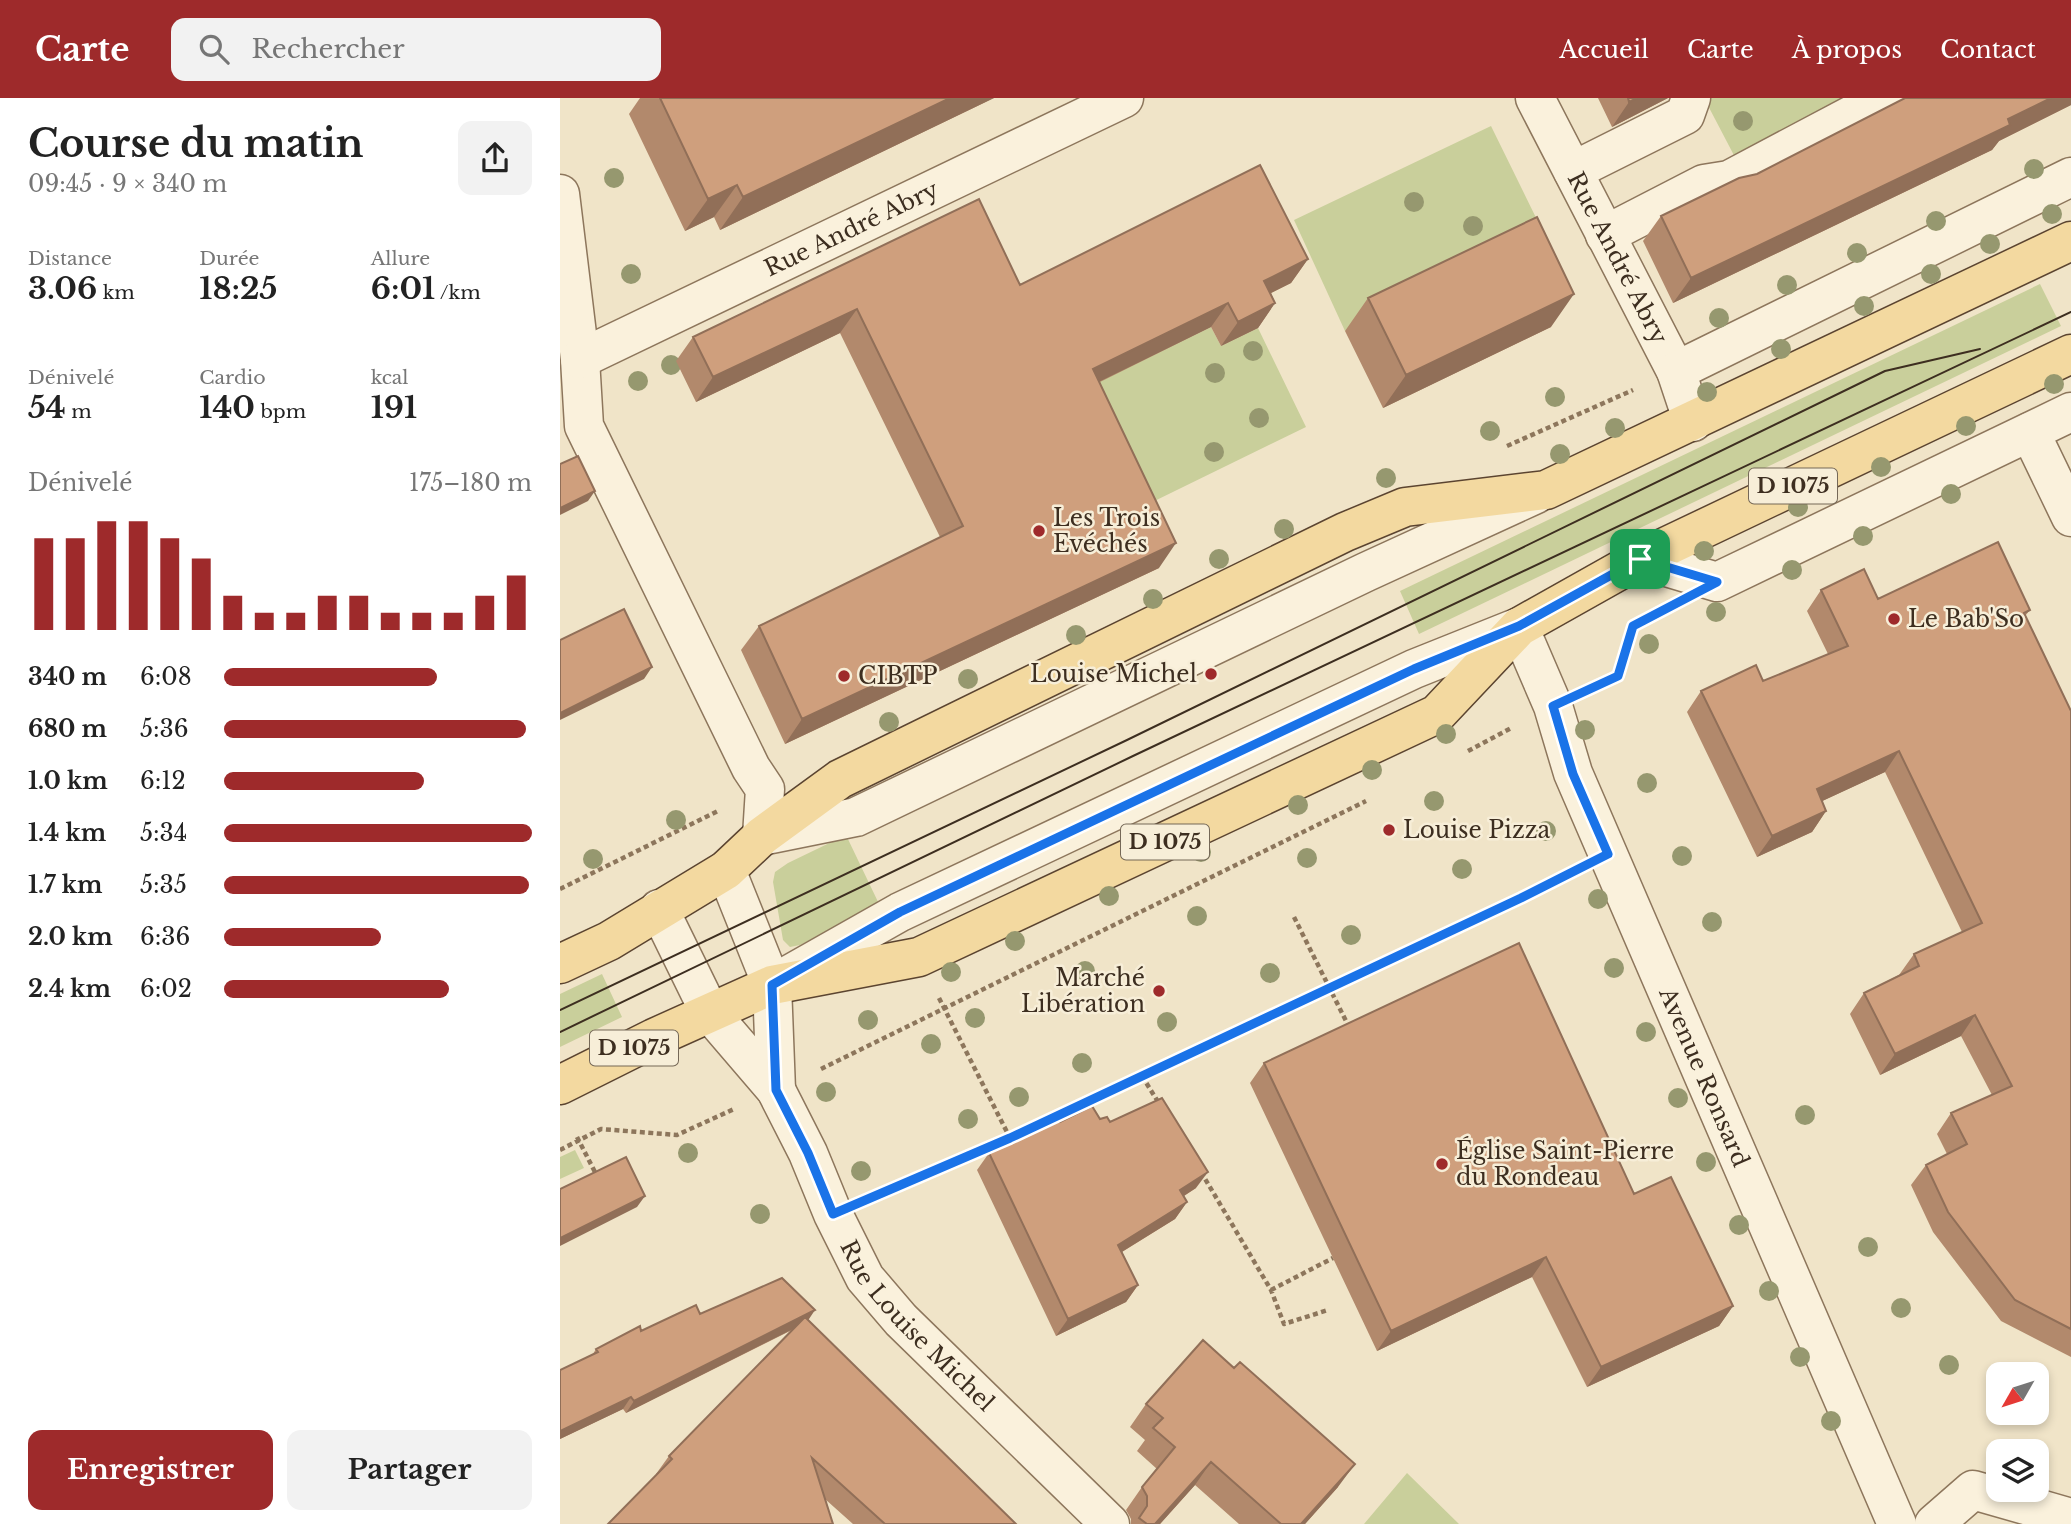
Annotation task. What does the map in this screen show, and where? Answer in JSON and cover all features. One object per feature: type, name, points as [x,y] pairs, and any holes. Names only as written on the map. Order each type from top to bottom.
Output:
[{"type":"main road","points":[[560,964],[609,941],[726,870],[762,836],[840,779],[1345,532],[1405,507],[1546,490],[2071,241]]},
{"type":"main road","name":"D 1075","points":[[560,1085],[772,985],[919,957],[1437,714],[1519,626],[1640,559],[2071,354]]},
{"type":"street","name":"Rue André Abry","points":[[580,359],[1124,98]]},
{"type":"street","name":"Rue André Abry","points":[[1535,98],[1676,371],[1693,422]]},
{"type":"street","points":[[1573,171],[1685,114],[1690,98]]},
{"type":"street","points":[[1605,235],[1704,184],[1729,180],[1884,98]]},
{"type":"street","points":[[1676,371],[2071,177]]},
{"type":"street","points":[[560,194],[580,359],[584,426],[751,768],[765,789],[762,836]]},
{"type":"street","points":[[1640,559],[1717,582],[2071,412]]},
{"type":"street","points":[[2030,432],[2071,517]]},
{"type":"street","name":"Avenue Ronsard","points":[[1519,626],[1553,706],[1573,774],[1897,1524]]},
{"type":"street","name":"D 1075","points":[[772,985],[900,912],[1414,669],[1519,626]]},
{"type":"street","name":"Rue Louise Michel","points":[[726,870],[772,985],[776,1090]]},
{"type":"street","name":"Rue Louise Michel","points":[[659,909],[710,1013],[776,1090],[865,1278],[901,1320],[1110,1524]]},
{"type":"street","points":[[1934,1524],[1973,1490],[2071,1518]]},
{"type":"path","points":[[1499,450],[1676,371]]},
{"type":"path","points":[[1458,756],[1553,706],[1618,676],[1633,626],[1717,582]]},
{"type":"path","points":[[560,890],[765,789]]},
{"type":"path","points":[[560,1150],[601,1129],[677,1135],[944,1009],[1371,799]]},
{"type":"path","points":[[833,1214],[1010,1138],[1608,854]]},
{"type":"path","points":[[1294,917],[1353,1035]]},
{"type":"path","points":[[933,986],[1010,1138]]},
{"type":"path","points":[[1142,1076],[1163,1110]]},
{"type":"path","points":[[578,1139],[596,1174]]},
{"type":"path","points":[[1198,1167],[1271,1290],[1284,1324],[1328,1310]]},
{"type":"path","points":[[1271,1290],[1333,1258]]},
{"type":"green space","points":[[1704,98],[1860,98],[1738,163]]},
{"type":"green space","points":[[1491,126],[1544,234],[1345,331],[1294,220]]},
{"type":"green space","points":[[2040,284],[2061,326],[1419,634],[1400,591]]},
{"type":"green space","points":[[1211,327],[1221,346],[1258,328],[1306,427],[1132,512],[1076,393]]},
{"type":"green space","points":[[846,835],[880,906],[800,945],[790,947],[783,940],[773,882],[775,872]]},
{"type":"green space","points":[[602,974],[622,1017],[560,1047],[560,994]]},
{"type":"green space","points":[[575,1150],[584,1168],[560,1179],[560,1157]]},
{"type":"green space","points":[[1407,1473],[1459,1524],[1364,1524]]},
{"type":"building","points":[[660,98],[950,98],[743,197],[737,185],[708,199]]},
{"type":"building","points":[[1905,98],[2051,98],[2008,119],[2010,125],[1691,278],[1661,216],[1739,178],[1757,174]]},
{"type":"building","points":[[1260,165],[1308,259],[1264,281],[1275,303],[1238,322],[1228,303],[1093,369],[1176,543],[802,719],[759,626],[963,526],[857,309],[713,377],[693,337],[979,199],[1020,285]]},
{"type":"building","points":[[1537,217],[1574,294],[1406,375],[1368,298]]},
{"type":"building","points":[[578,456],[595,491],[560,508],[560,464]]},
{"type":"building","points":[[1998,542],[2030,610],[2024,613],[2071,711],[2071,1329],[2015,1300],[1948,1212],[1926,1165],[1967,1144],[1951,1113],[2012,1086],[1975,1015],[1895,1054],[1864,993],[1919,966],[1914,954],[1982,923],[1899,751],[1817,789],[1826,811],[1772,836],[1701,691],[1756,665],[1763,681],[1848,646],[1821,590],[1864,569],[1878,599]]},
{"type":"building","points":[[624,609],[652,667],[560,713],[560,640]]},
{"type":"building","name":"Église Saint-Pierre du Rondeau","points":[[1519,943],[1634,1194],[1671,1177],[1733,1306],[1601,1367],[1546,1257],[1391,1331],[1264,1063]]},
{"type":"building","points":[[1162,1098],[1208,1172],[1180,1190],[1187,1202],[1118,1245],[1138,1285],[1068,1319],[989,1153],[1092,1106],[1100,1119],[1107,1117],[1110,1122]]},
{"type":"building","points":[[626,1157],[645,1196],[560,1238],[560,1189]]},
{"type":"building","points":[[782,1278],[815,1310],[634,1401],[631,1397],[560,1431],[560,1370],[598,1352],[596,1349],[640,1326],[641,1331],[696,1305],[700,1314]]},
{"type":"building","points":[[805,1317],[1016,1524],[885,1524],[812,1458],[833,1524],[608,1524],[672,1459],[669,1456]]},
{"type":"building","points":[[1203,1340],[1234,1368],[1240,1362],[1355,1464],[1301,1524],[1281,1524],[1211,1462],[1155,1524],[1147,1524],[1139,1518],[1147,1506],[1147,1496],[1142,1487],[1175,1447],[1153,1428],[1163,1418],[1146,1404]]},
{"type":"tram line","points":[[560,1032],[1133,756],[2071,312]]},
{"type":"tram line","points":[[560,1010],[1127,740],[1885,371],[1980,349]]},
{"type":"place","name":"Les Trois Evéchés","points":[[1039,531]]},
{"type":"place","name":"Le Bab'So","points":[[1894,619]]},
{"type":"place","name":"Louise Michel","points":[[1211,674]]},
{"type":"place","name":"CIBTP","points":[[844,676]]},
{"type":"place","name":"Louise Pizza","points":[[1389,830]]},
{"type":"place","name":"Marché Libération","points":[[1159,991]]},
{"type":"place","name":"Église Saint-Pierre du Rondeau","points":[[1442,1164]]},
{"type":"route","points":[[1640,559],[1717,582],[1633,626],[1618,676],[1553,706],[1573,774],[1608,854],[1521,898],[1010,1138],[833,1214],[808,1153],[776,1090],[772,985],[900,912],[1414,669],[1519,626],[1640,559]]}]
